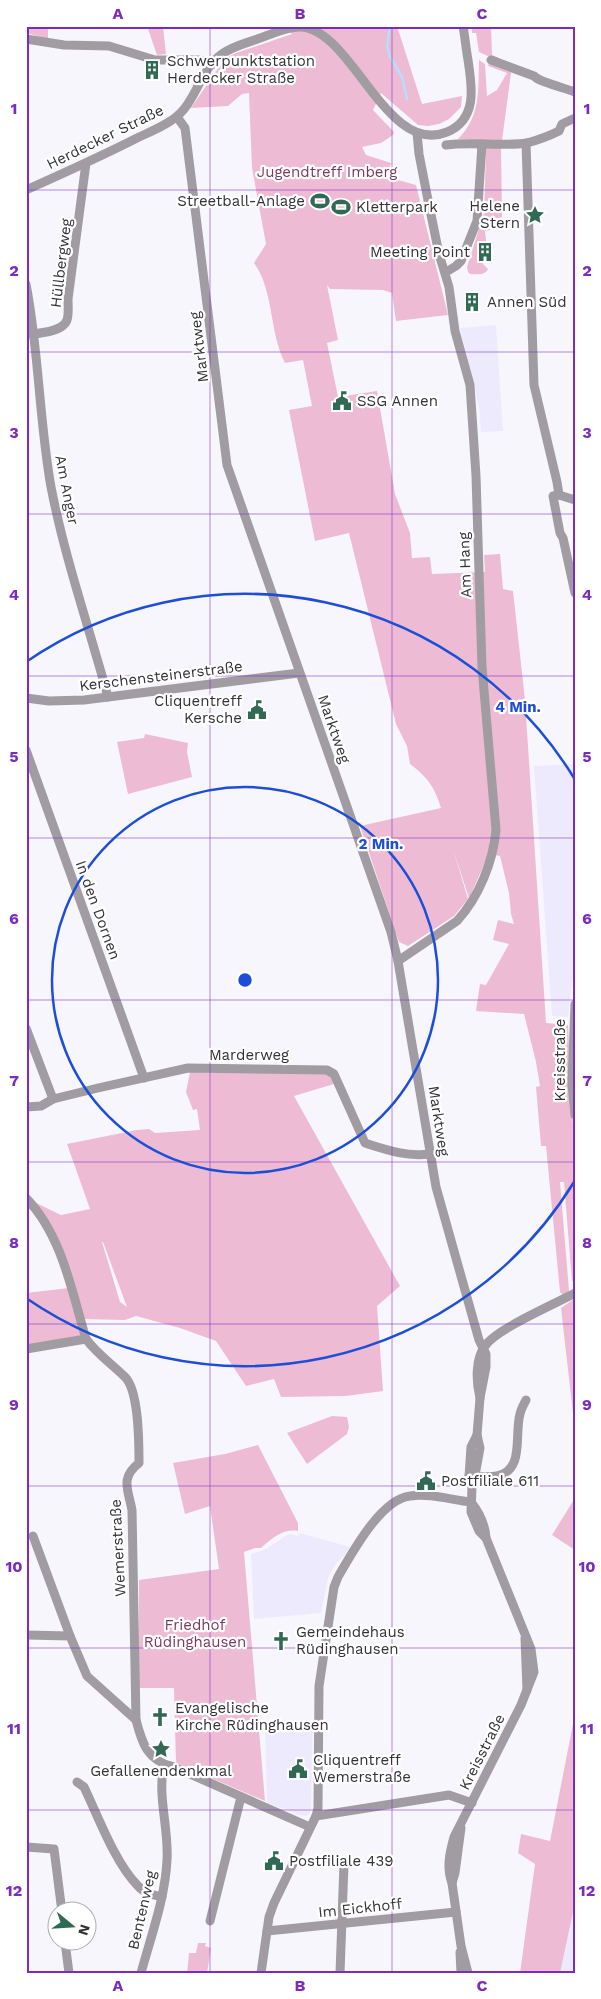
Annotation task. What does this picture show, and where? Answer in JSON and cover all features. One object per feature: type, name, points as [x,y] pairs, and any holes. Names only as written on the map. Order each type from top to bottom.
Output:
[{"type":"street","points":[[417,134],[432,135],[445,133],[460,123],[468,113],[473,95],[463,26]]},
{"type":"street","name":"Herdecker Straße","points":[[26,190],[86,163],[177,117],[220,55],[236,46],[297,27],[315,30],[332,43],[401,123],[417,134]]},
{"type":"street","points":[[26,39],[64,45],[109,46],[155,60],[199,60],[213,64]]},
{"type":"street","points":[[491,60],[534,76],[537,80],[553,83],[575,92]]},
{"type":"street","name":"Marktweg","points":[[177,117],[185,128],[227,466],[391,932],[398,961],[430,1154],[444,1217],[479,1340],[483,1347]]},
{"type":"street","points":[[446,145],[461,143],[526,143],[560,131],[562,124],[575,118]]},
{"type":"street","name":"Am Hang","points":[[398,961],[457,921],[464,914],[482,881],[494,851],[496,830],[482,667],[470,385],[455,331],[446,272],[439,254],[419,154],[417,134]]},
{"type":"street","points":[[526,143],[533,379],[559,495]]},
{"type":"street","points":[[446,272],[461,261],[477,221],[482,144]]},
{"type":"street","name":"Hüllbergweg","points":[[30,334],[62,326],[68,318],[68,299],[86,163]]},
{"type":"street","name":"Am Anger","points":[[26,284],[30,334],[51,488],[70,571],[108,697]]},
{"type":"street","points":[[575,500],[559,495],[553,496],[575,593]]},
{"type":"street","name":"Kerschensteinerstraße","points":[[26,698],[67,701],[299,673]]},
{"type":"street","name":"In den Dornen","points":[[26,750],[144,1078]]},
{"type":"street","name":"Kreisstraße","points":[[575,1004],[572,1084],[575,1115]]},
{"type":"street","points":[[26,1028],[53,1100]]},
{"type":"street","name":"Marderweg","points":[[26,1107],[41,1106],[53,1100],[188,1068],[326,1070],[334,1074],[365,1143],[415,1156],[430,1154]]},
{"type":"street","name":"Wemerstraße","points":[[26,1198],[40,1213],[65,1266],[86,1339],[98,1354],[126,1378],[131,1387],[143,1465],[129,1472],[126,1479],[132,1510],[136,1720],[142,1744],[164,1765],[174,1767],[310,1827]]},
{"type":"street","points":[[261,1973],[269,1917],[318,1808],[319,1686],[334,1587],[338,1577],[380,1514],[392,1502],[404,1497],[421,1495],[471,1502],[473,1476],[471,1447],[477,1435],[480,1398],[487,1360],[483,1347],[502,1332],[575,1293]]},
{"type":"street","points":[[26,1349],[86,1339]]},
{"type":"street","points":[[473,1476],[495,1477],[505,1474],[511,1467],[517,1452],[520,1415],[526,1400]]},
{"type":"street","name":"Kreisstraße","points":[[468,1973],[461,1946],[452,1883],[461,1825],[521,1705],[532,1679],[534,1662],[532,1649],[486,1538],[485,1526],[477,1509],[471,1502]]},
{"type":"street","points":[[33,1536],[87,1676],[136,1720]]},
{"type":"street","points":[[26,1635],[70,1636]]},
{"type":"street","name":"Bentenweg","points":[[141,1973],[162,1897],[167,1861],[167,1838],[160,1782],[164,1765]]},
{"type":"street","points":[[77,1782],[84,1787],[125,1870],[138,1887],[149,1894],[162,1897]]},
{"type":"street","points":[[316,1816],[453,1794],[472,1803]]},
{"type":"street","points":[[210,1921],[241,1797]]},
{"type":"street","points":[[26,1847],[54,1849],[61,1902]]},
{"type":"street","points":[[340,1973],[344,1864]]},
{"type":"street","name":"Im Eickhoff","points":[[267,1931],[456,1912]]},
{"type":"street","name":"Kreisstraße","points":[[461,1946],[461,1973]]},
{"type":"street","points":[[66,1952],[69,1973]]},
{"type":"shaded area","points":[[496,325],[503,431],[481,432],[479,406],[460,328]]},
{"type":"shaded area","points":[[575,764],[575,957],[568,1017],[552,1016],[534,766]]},
{"type":"shaded area","points":[[300,1533],[350,1547],[337,1562],[328,1578],[321,1613],[254,1619],[251,1554],[266,1549],[287,1535],[298,1536]]},
{"type":"shaded area","points":[[313,1724],[311,1804],[310,1813],[307,1816],[299,1815],[267,1803],[265,1725]]},
{"type":"shaded area","points":[[575,1903],[575,1973],[560,1973]]},
{"type":"green space","points":[[26,26],[48,26],[48,39],[26,33]]},
{"type":"green space","points":[[147,26],[163,26],[166,54],[157,55]]},
{"type":"green space","name":"Jugendtreff Imberg","points":[[288,26],[397,26],[422,104],[462,96],[461,107],[449,119],[439,124],[428,126],[418,125],[381,93],[373,110],[394,132],[393,135],[381,143],[362,147],[366,155],[391,163],[387,177],[416,185],[448,315],[396,321],[392,293],[383,290],[330,289],[327,285],[338,340],[327,343],[338,397],[377,391],[395,494],[410,533],[412,558],[430,557],[432,574],[485,572],[484,555],[500,554],[503,589],[513,591],[525,700],[546,1023],[568,1025],[575,1166],[575,1281],[572,1281],[564,1182],[560,1182],[569,1291],[563,1295],[560,1292],[546,1146],[541,1146],[536,1087],[540,1086],[524,1014],[476,1011],[480,984],[486,985],[509,944],[493,940],[498,920],[514,924],[500,856],[489,854],[469,898],[453,849],[468,899],[454,916],[408,946],[399,942],[360,826],[441,808],[430,783],[410,764],[407,746],[396,724],[349,533],[315,541],[289,410],[312,406],[303,360],[285,363],[276,338],[265,286],[254,263],[266,244],[252,168],[249,93],[242,94],[228,106],[191,108],[225,58],[292,34]]},
{"type":"green space","points":[[472,26],[491,26],[492,55],[499,58],[499,61],[479,52],[476,33],[472,33]]},
{"type":"green space","points":[[479,60],[485,64],[487,96],[497,90],[507,73],[488,66],[489,63],[511,71],[511,73],[501,148],[502,217],[490,221],[490,230],[485,231],[487,248],[483,249],[481,258],[483,264],[488,269],[487,271],[483,274],[470,274],[467,267],[484,213],[486,154],[477,151],[477,140],[458,139],[471,121],[477,102]]},
{"type":"green space","points":[[145,734],[188,743],[187,752],[192,777],[128,794],[117,742],[144,738]]},
{"type":"green space","points":[[190,1072],[323,1072],[330,1075],[334,1084],[294,1096],[400,1286],[377,1306],[383,1391],[346,1396],[281,1397],[274,1379],[246,1386],[216,1341],[180,1328],[136,1316],[125,1320],[82,1319],[66,1265],[30,1200],[61,1215],[90,1209],[67,1144],[137,1130],[149,1129],[155,1133],[200,1130],[197,1109],[193,1110],[186,1092]],"holes":[[[103,1242],[127,1307],[120,1302]]]},
{"type":"green space","points":[[69,1288],[83,1337],[26,1345],[26,1293]]},
{"type":"green space","points":[[574,1299],[575,1301],[575,1431],[561,1308]]},
{"type":"green space","points":[[332,1416],[347,1417],[349,1427],[347,1434],[307,1464],[287,1433]]},
{"type":"green space","name":"Friedhof Rüdinghausen","points":[[258,1445],[298,1523],[298,1531],[287,1531],[273,1538],[261,1548],[244,1552],[265,1801],[176,1763],[174,1688],[139,1688],[139,1580],[219,1569],[210,1506],[185,1514],[173,1463],[225,1454]]},
{"type":"green space","points":[[575,1498],[575,1550],[552,1535]]},
{"type":"green space","points":[[575,1714],[575,1903],[560,1973],[520,1973],[535,1864],[518,1853],[521,1834],[550,1841]]},
{"type":"green space","points":[[198,1943],[206,1943],[205,1946],[211,1948],[207,1973],[187,1973],[189,1953],[196,1953]]},
{"type":"waterway","points":[[390,26],[387,47],[390,57],[402,77],[407,99]]},
{"type":"place","name":"Schwerpunktstation Herdecker Straße","points":[[152,70]]},
{"type":"place","name":"Streetball-Anlage","points":[[320,201]]},
{"type":"place","name":"Kletterpark","points":[[341,207]]},
{"type":"place","name":"Helene Stern","points":[[535,215]]},
{"type":"place","name":"Meeting Point","points":[[485,252]]},
{"type":"place","name":"Annen Süd","points":[[472,302]]},
{"type":"place","name":"SSG Annen","points":[[342,401]]},
{"type":"place","name":"Cliquentreff Kersche","points":[[257,710]]},
{"type":"place","name":"Postfiliale 611","points":[[426,1481]]},
{"type":"place","name":"Gemeindehaus Rüdinghausen","points":[[281,1641]]},
{"type":"place","name":"Evangelische Kirche Rüdinghausen","points":[[160,1717]]},
{"type":"place","name":"Gefallenendenkmal","points":[[161,1749]]},
{"type":"place","name":"Cliquentreff Wemerstraße","points":[[298,1769]]},
{"type":"place","name":"Postfiliale 439","points":[[274,1861]]}]
